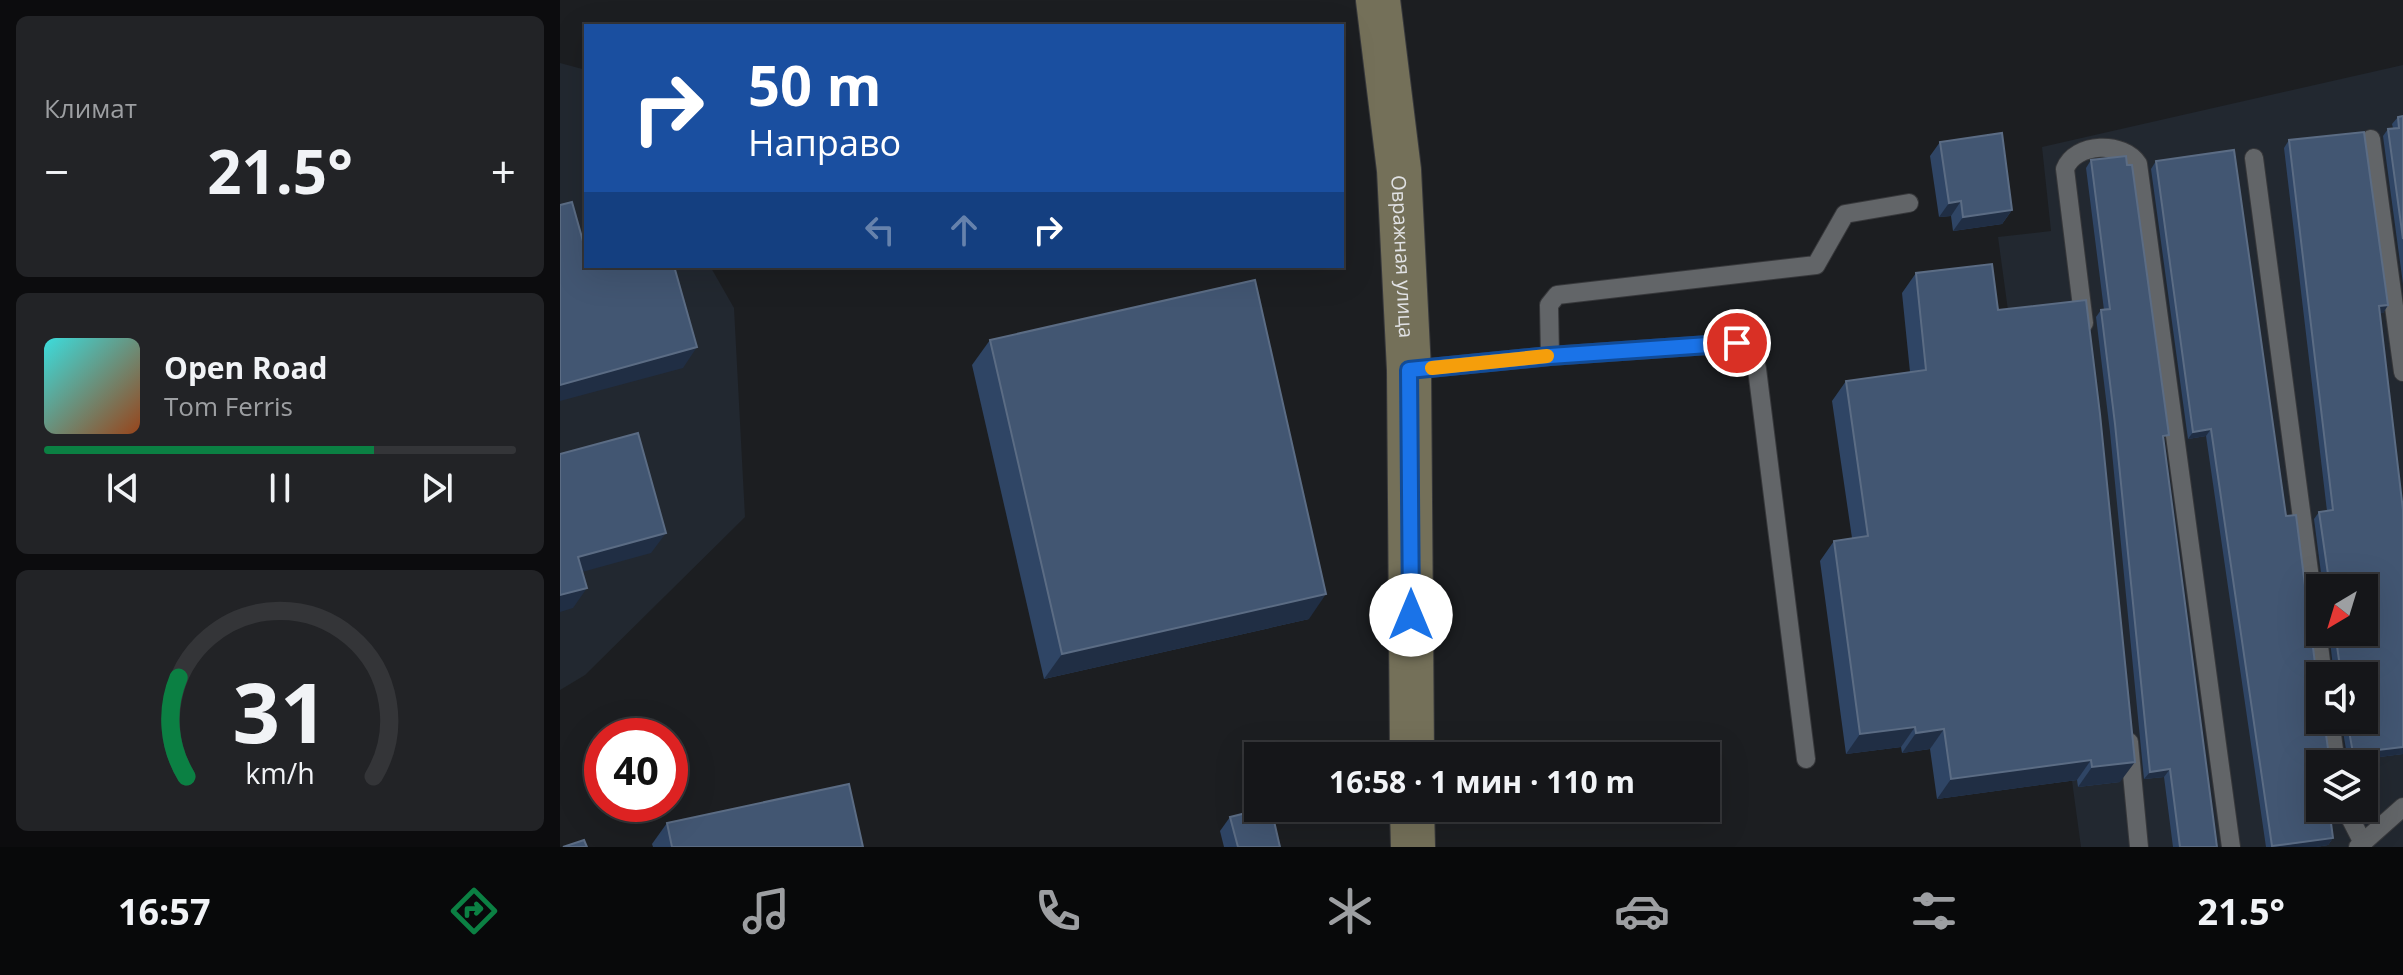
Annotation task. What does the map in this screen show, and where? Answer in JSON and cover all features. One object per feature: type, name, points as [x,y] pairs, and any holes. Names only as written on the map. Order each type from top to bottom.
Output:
[{"type":"street","name":"Овражная улица","points":[[1378,0],[1399,170],[1409,370],[1412,742]]},
{"type":"street","points":[[1412,822],[1413,847]]},
{"type":"lane","points":[[2371,139],[2403,372]]},
{"type":"lane","points":[[2086,339],[2065,169],[2070,159],[2084,151],[2120,149],[2131,154],[2138,164],[2231,847]]},
{"type":"lane","points":[[2254,158],[2321,662]]},
{"type":"lane","points":[[1550,356],[1549,305],[1557,295],[1816,265],[1845,214],[1909,203]]},
{"type":"lane","points":[[1409,370],[1737,343],[1753,351],[1806,759]]},
{"type":"lane","points":[[2127,728],[2139,847]]},
{"type":"lane","points":[[2351,822],[2360,845],[2403,807]]},
{"type":"shaded area","points":[[560,63],[584,69],[584,268],[711,268],[734,308],[745,517],[585,675],[560,690]]},
{"type":"shaded area","points":[[2403,65],[2403,847],[2081,847],[1998,237],[2051,231],[2042,147]]},
{"type":"building","points":[[2403,116],[2403,239],[2388,129],[2399,128],[2398,117]]},
{"type":"building","points":[[2364,132],[2388,305],[2379,306],[2403,510],[2403,747],[2352,750],[2350,734],[2378,734],[2378,662],[2339,662],[2337,646],[2378,646],[2378,574],[2328,574],[2319,512],[2333,510],[2289,140]]},
{"type":"building","points":[[2002,133],[2012,210],[1963,217],[1961,201],[1949,203],[1940,142]]},
{"type":"building","points":[[2234,150],[2286,516],[2296,515],[2306,593],[2306,646],[2313,646],[2315,662],[2306,662],[2306,734],[2326,734],[2328,750],[2306,750],[2306,822],[2331,822],[2333,838],[2272,846],[2211,429],[2193,432],[2156,161]]},
{"type":"building","points":[[2126,156],[2127,165],[2132,165],[2169,435],[2163,436],[2217,847],[2180,847],[2170,769],[2150,772],[2101,310],[2110,309],[2091,160]]},
{"type":"building","points":[[572,202],[584,245],[584,268],[675,268],[697,347],[560,385],[560,205]]},
{"type":"building","points":[[1992,264],[1998,310],[2086,300],[2135,762],[2092,767],[2091,760],[1951,779],[1944,729],[1916,733],[1915,727],[1860,734],[1834,541],[1868,536],[1846,381],[1926,370],[1916,273]]},
{"type":"building","points":[[1255,280],[1326,594],[1062,654],[990,340]]},
{"type":"building","points":[[638,433],[666,533],[578,557],[587,588],[560,595],[560,454]]},
{"type":"building","points":[[849,784],[863,847],[672,847],[667,823],[688,822],[688,818]]},
{"type":"building","points":[[1244,814],[1244,822],[1274,822],[1280,847],[1238,847],[1230,817]]},
{"type":"building","points":[[584,840],[587,847],[563,847]]},
{"type":"slow traffic","points":[[1432,368],[1547,356]]},
{"type":"route","points":[[1411,615],[1409,370],[1737,343]]}]
